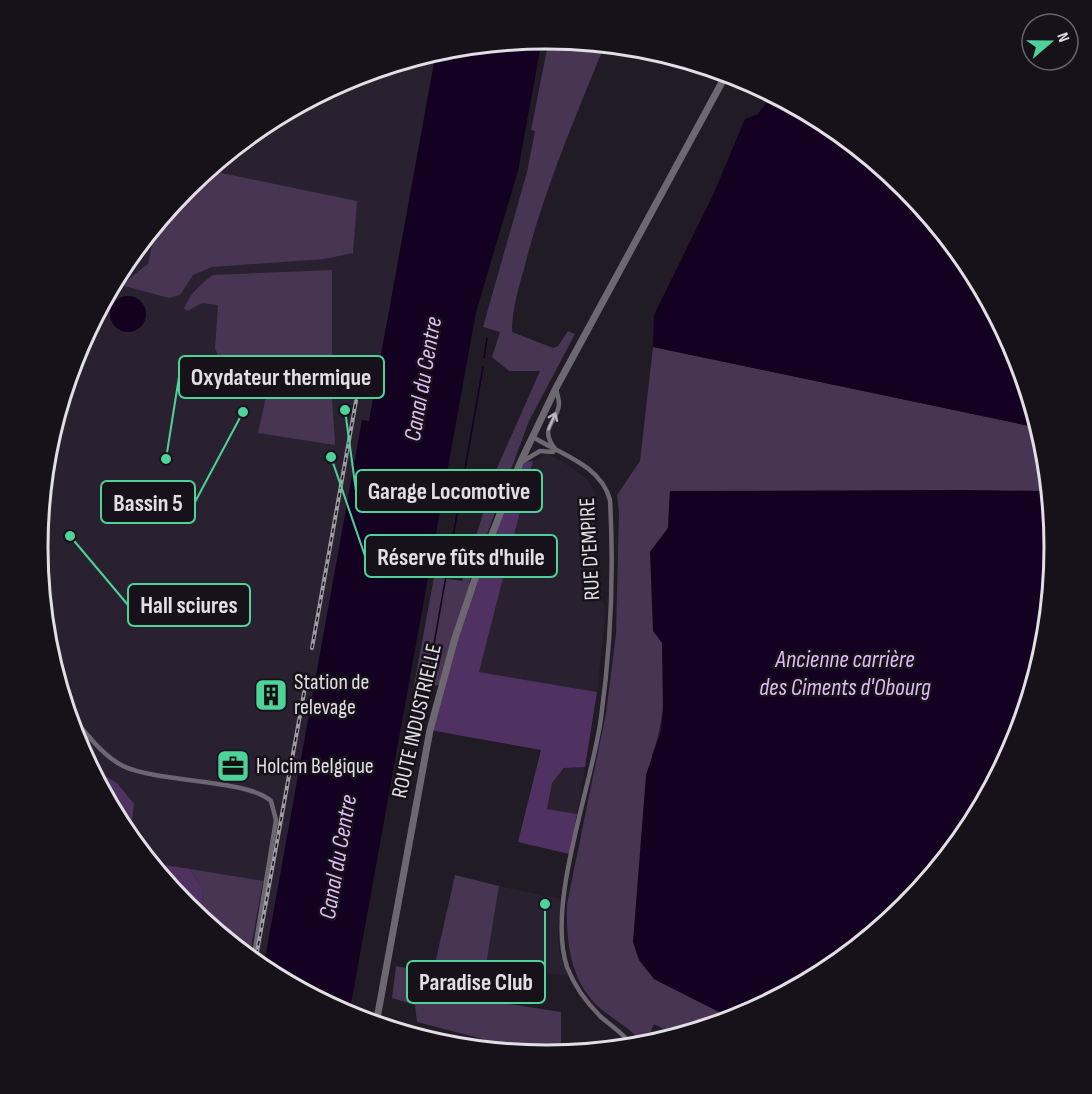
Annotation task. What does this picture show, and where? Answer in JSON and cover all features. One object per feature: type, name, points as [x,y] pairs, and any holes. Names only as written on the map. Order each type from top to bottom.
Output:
[{"type":"main road","points":[[532,437],[556,388],[722,81]]},
{"type":"main road","name":"ROUTE INDUSTRIELLE","points":[[377,1016],[421,772],[438,696],[478,570],[532,437]]},
{"type":"street","points":[[556,388],[559,406],[548,427],[548,434],[558,453]]},
{"type":"street","name":"RUE D'EMPIRE","points":[[532,437],[595,472],[608,492],[611,509],[610,648],[601,721],[562,903],[563,951],[573,981],[586,1000],[624,1038]]},
{"type":"street","points":[[520,463],[540,451],[558,453]]},
{"type":"street","points":[[81,725],[121,765],[144,773],[253,791],[271,801],[276,820],[254,950]]},
{"type":"shaded area","points":[[547,49],[602,52],[560,155],[540,212],[513,316],[512,332],[553,348],[558,346],[568,331],[575,334],[529,421],[469,583],[473,584],[442,684],[413,691],[434,577],[462,581],[497,468],[540,371],[509,371],[492,357],[500,332],[483,327],[527,172],[535,131],[531,130]]},
{"type":"shaded area","points":[[434,62],[369,422],[363,421],[265,958],[194,899],[151,850],[115,796],[86,738],[65,676],[52,612],[49,580],[49,514],[58,450],[74,387],[99,327],[132,270],[151,244],[194,195],[243,152],[297,116],[355,87],[386,75]]},
{"type":"shaded area","points":[[219,172],[357,201],[353,253],[324,259],[212,267],[193,275],[180,295],[169,298],[123,285],[148,264],[153,242],[194,195]]},
{"type":"shaded area","points":[[332,270],[332,397],[335,445],[258,433],[266,397],[220,360],[215,348],[218,305],[202,303],[187,311],[184,308],[196,290],[213,275]]},
{"type":"shaded area","points":[[653,347],[1029,426],[1041,491],[670,491],[668,528],[650,552],[661,629],[664,680],[659,731],[652,755],[654,979],[721,1013],[666,1030],[654,1024],[650,1033],[636,1036],[602,1010],[583,988],[569,948],[567,904],[606,713],[616,634],[619,512],[617,495],[640,461]]},
{"type":"shaded area","points":[[547,454],[562,461],[587,479],[595,493],[593,574],[606,611],[597,692],[479,672],[533,461]]},
{"type":"shaded area","points":[[533,461],[479,672],[597,692],[585,767],[564,768],[552,783],[547,809],[577,814],[569,854],[518,842],[541,750],[430,730],[455,638],[520,463]]},
{"type":"shaded area","points":[[585,767],[577,814],[547,809],[552,783],[565,768]]},
{"type":"shaded area","points":[[107,777],[117,783],[134,804],[132,823],[115,796],[105,779]]},
{"type":"shaded area","points":[[164,865],[190,869],[204,892],[202,907]]},
{"type":"shaded area","points":[[190,869],[263,881],[251,948],[202,907],[204,892]]},
{"type":"shaded area","points":[[455,875],[499,886],[486,965],[483,965],[477,999],[561,1012],[561,1045],[496,1042],[417,1022],[415,1005],[392,998],[396,966],[433,973]]},
{"type":"shaded area","points":[[499,886],[561,899],[558,935],[560,956],[568,976],[486,965]]},
{"type":"water","name":"Canal du Centre","points":[[540,49],[518,171],[476,312],[351,1005],[326,994],[265,958],[362,420],[369,421],[434,62],[481,53]]},
{"type":"water","points":[[768,101],[823,133],[874,173],[920,219],[960,270],[993,327],[1018,387],[1029,426],[653,347],[654,315],[713,195],[745,119],[758,114]]},
{"type":"water","points":[[128,296],[140,302],[146,314],[140,326],[128,332],[116,326],[110,314],[116,302]]},
{"type":"water","name":"Ancienne carrière des Ciments d'Obourg","points":[[670,491],[1041,491],[1044,547],[1043,580],[1040,612],[1027,676],[1018,707],[993,767],[960,824],[941,850],[898,899],[849,942],[795,978],[766,994],[721,1013],[654,979],[639,960],[633,942],[646,775],[661,731],[663,713],[662,643],[653,631],[650,552],[668,528]]},
{"type":"waterway","points":[[484,358],[487,338]]},
{"type":"waterway","points":[[423,676],[431,661],[483,367]]},
{"type":"railway","points":[[312,648],[356,401]]},
{"type":"railway","points":[[257,952],[306,682]]},
{"type":"place","name":"Garage Locomotive","points":[[345,410]]},
{"type":"place","name":"Bassin 5","points":[[243,412]]},
{"type":"place","name":"Réserve fûts d'huile","points":[[331,457]]},
{"type":"place","name":"Oxydateur thermique","points":[[166,459]]},
{"type":"place","name":"Hall sciures","points":[[70,536]]},
{"type":"place","name":"Station de relevage","points":[[271,695]]},
{"type":"place","name":"Holcim Belgique","points":[[233,766]]},
{"type":"place","name":"Paradise Club","points":[[545,904]]}]
